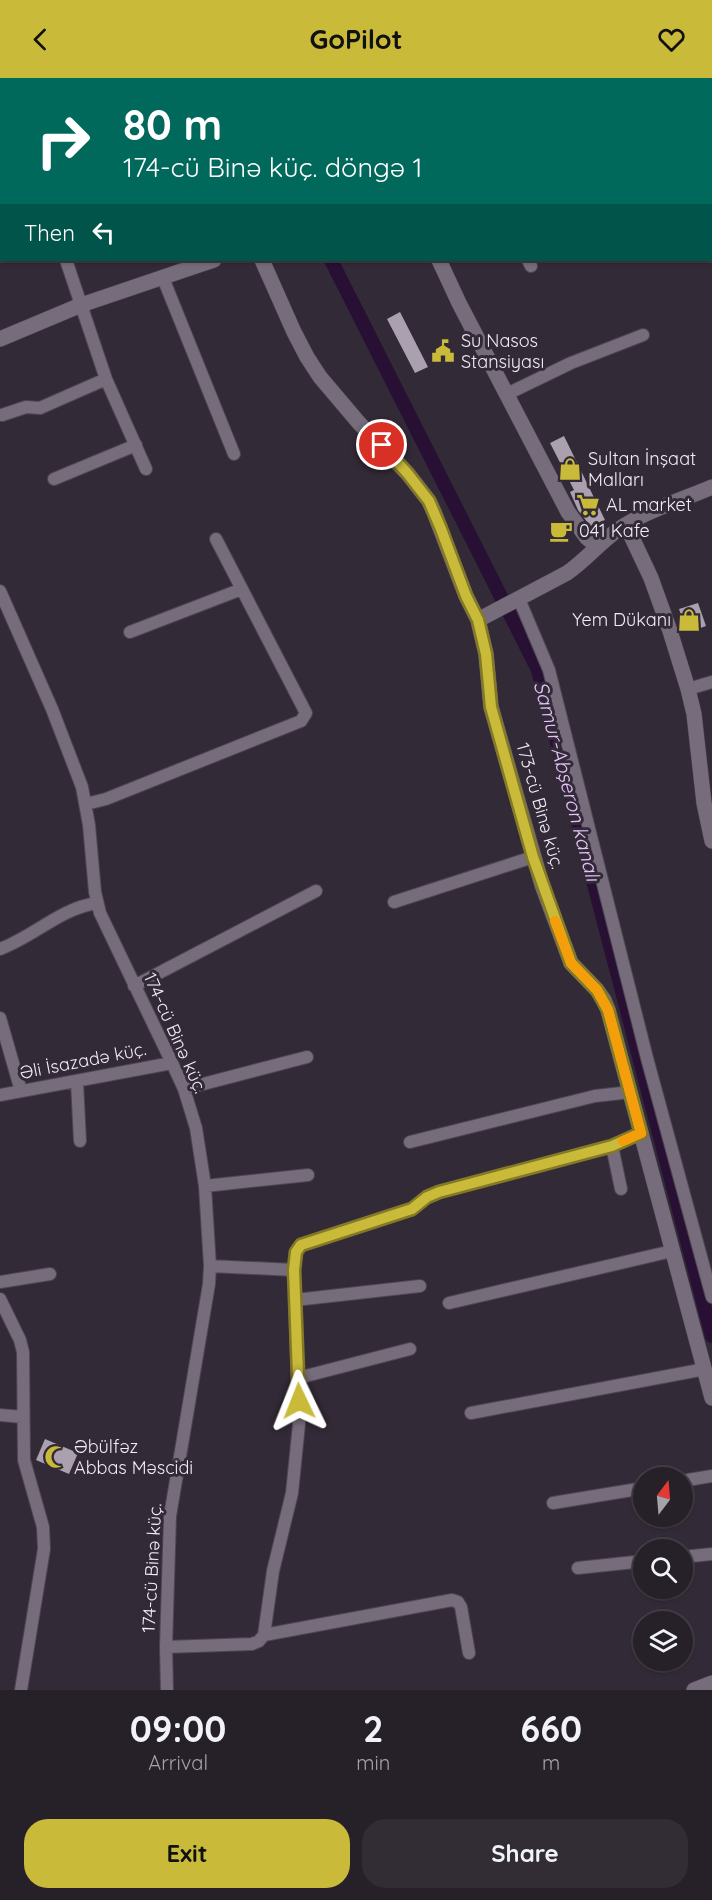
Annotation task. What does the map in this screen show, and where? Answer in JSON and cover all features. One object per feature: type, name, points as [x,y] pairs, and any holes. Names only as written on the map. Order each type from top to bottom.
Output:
[{"type":"street","points":[[66,261],[106,379],[146,469]]},
{"type":"street","points":[[0,339],[81,306],[211,261]]},
{"type":"street","name":"173-cü Binə küç.","points":[[262,261],[294,332],[320,376],[359,423],[408,474],[429,501],[466,596],[478,620],[486,654],[491,707],[533,857],[571,963],[597,990],[612,1020],[712,1398]]},
{"type":"street","points":[[440,261],[568,512],[583,533],[597,546]]},
{"type":"street","points":[[162,278],[234,454]]},
{"type":"street","points":[[507,394],[571,363],[643,335]]},
{"type":"street","points":[[2,415],[26,407],[40,408],[106,379]]},
{"type":"street","points":[[54,478],[136,445]]},
{"type":"street","points":[[478,620],[567,573],[579,565],[597,546],[626,525],[712,487]]},
{"type":"street","points":[[626,525],[651,578],[688,689],[694,714],[704,803],[712,841]]},
{"type":"street","points":[[86,804],[106,800],[301,721],[306,713],[216,540]]},
{"type":"street","points":[[129,632],[242,589]]},
{"type":"street","name":"174-cü Binə küç.","points":[[0,591],[70,753],[86,804],[97,903],[184,1089],[196,1128],[205,1186],[210,1266],[205,1311],[170,1516],[167,1690]]},
{"type":"street","points":[[519,599],[549,670],[647,1058],[712,1297]]},
{"type":"street","points":[[688,689],[712,682]]},
{"type":"street","points":[[394,902],[533,857]]},
{"type":"street","points":[[134,986],[316,891]]},
{"type":"street","points":[[0,949],[14,944],[76,908],[97,903]]},
{"type":"street","points":[[0,1018],[21,1091]]},
{"type":"street","points":[[184,1089],[308,1057]]},
{"type":"street","name":"Əli İsazadə küç.","points":[[0,1095],[172,1063]]},
{"type":"street","points":[[77,1082],[80,1141]]},
{"type":"street","points":[[410,1142],[595,1096],[631,1092]]},
{"type":"street","points":[[166,1647],[252,1644],[264,1635],[273,1570],[294,1482],[299,1424],[294,1270],[296,1252],[301,1245],[412,1209],[427,1197],[439,1192],[612,1146],[641,1133]]},
{"type":"street","points":[[612,1146],[621,1189]]},
{"type":"street","points":[[205,1186],[308,1175]]},
{"type":"street","points":[[449,1303],[672,1251]]},
{"type":"street","points":[[210,1266],[294,1270]]},
{"type":"street","points":[[0,1282],[50,1274]]},
{"type":"street","points":[[295,1300],[420,1286]]},
{"type":"street","points":[[0,1299],[20,1340],[24,1460],[43,1527],[44,1539],[21,1690]]},
{"type":"street","points":[[298,1378],[410,1350]]},
{"type":"street","points":[[471,1413],[705,1370]]},
{"type":"street","points":[[0,1414],[23,1417]]},
{"type":"street","points":[[693,1479],[712,1476]]},
{"type":"street","points":[[553,1503],[633,1490]]},
{"type":"street","points":[[693,1556],[712,1554]]},
{"type":"street","points":[[578,1568],[633,1562]]},
{"type":"street","points":[[264,1635],[452,1600],[458,1602],[461,1607],[469,1653]]},
{"type":"street","points":[[694,1690],[712,1683]]},
{"type":"building","points":[[400,312],[428,367],[415,373],[387,319]]},
{"type":"building","points":[[564,436],[605,520],[591,527],[578,510],[570,492],[574,490],[550,443]]},
{"type":"building","points":[[698,603],[706,626],[687,633],[679,609]]},
{"type":"building","points":[[45,1439],[78,1453],[69,1474],[36,1460]]},
{"type":"waterway","name":"Samur-Abşeron kanalı","points":[[332,261],[538,670],[712,1336]]},
{"type":"slow traffic","points":[[555,921],[571,963],[597,990],[612,1020],[641,1133],[623,1141]]},
{"type":"place","name":"Su Nasos Stansiyası","points":[[443,351]]},
{"type":"place","name":"Sultan İnşaat Malları","points":[[570,469]]},
{"type":"place","name":"AL market","points":[[588,505]]},
{"type":"place","name":"041 Kafe","points":[[561,531]]},
{"type":"place","name":"Yem Dükanı","points":[[689,620]]},
{"type":"place","name":"Əbülfəz Abbas Məscidi","points":[[56,1457]]},
{"type":"route","points":[[299,1401],[294,1270],[296,1252],[301,1245],[412,1209],[427,1197],[439,1192],[612,1146],[641,1133],[612,1020],[597,990],[571,963],[533,857],[491,707],[486,654],[478,620],[466,596],[429,501],[382,445]]}]
